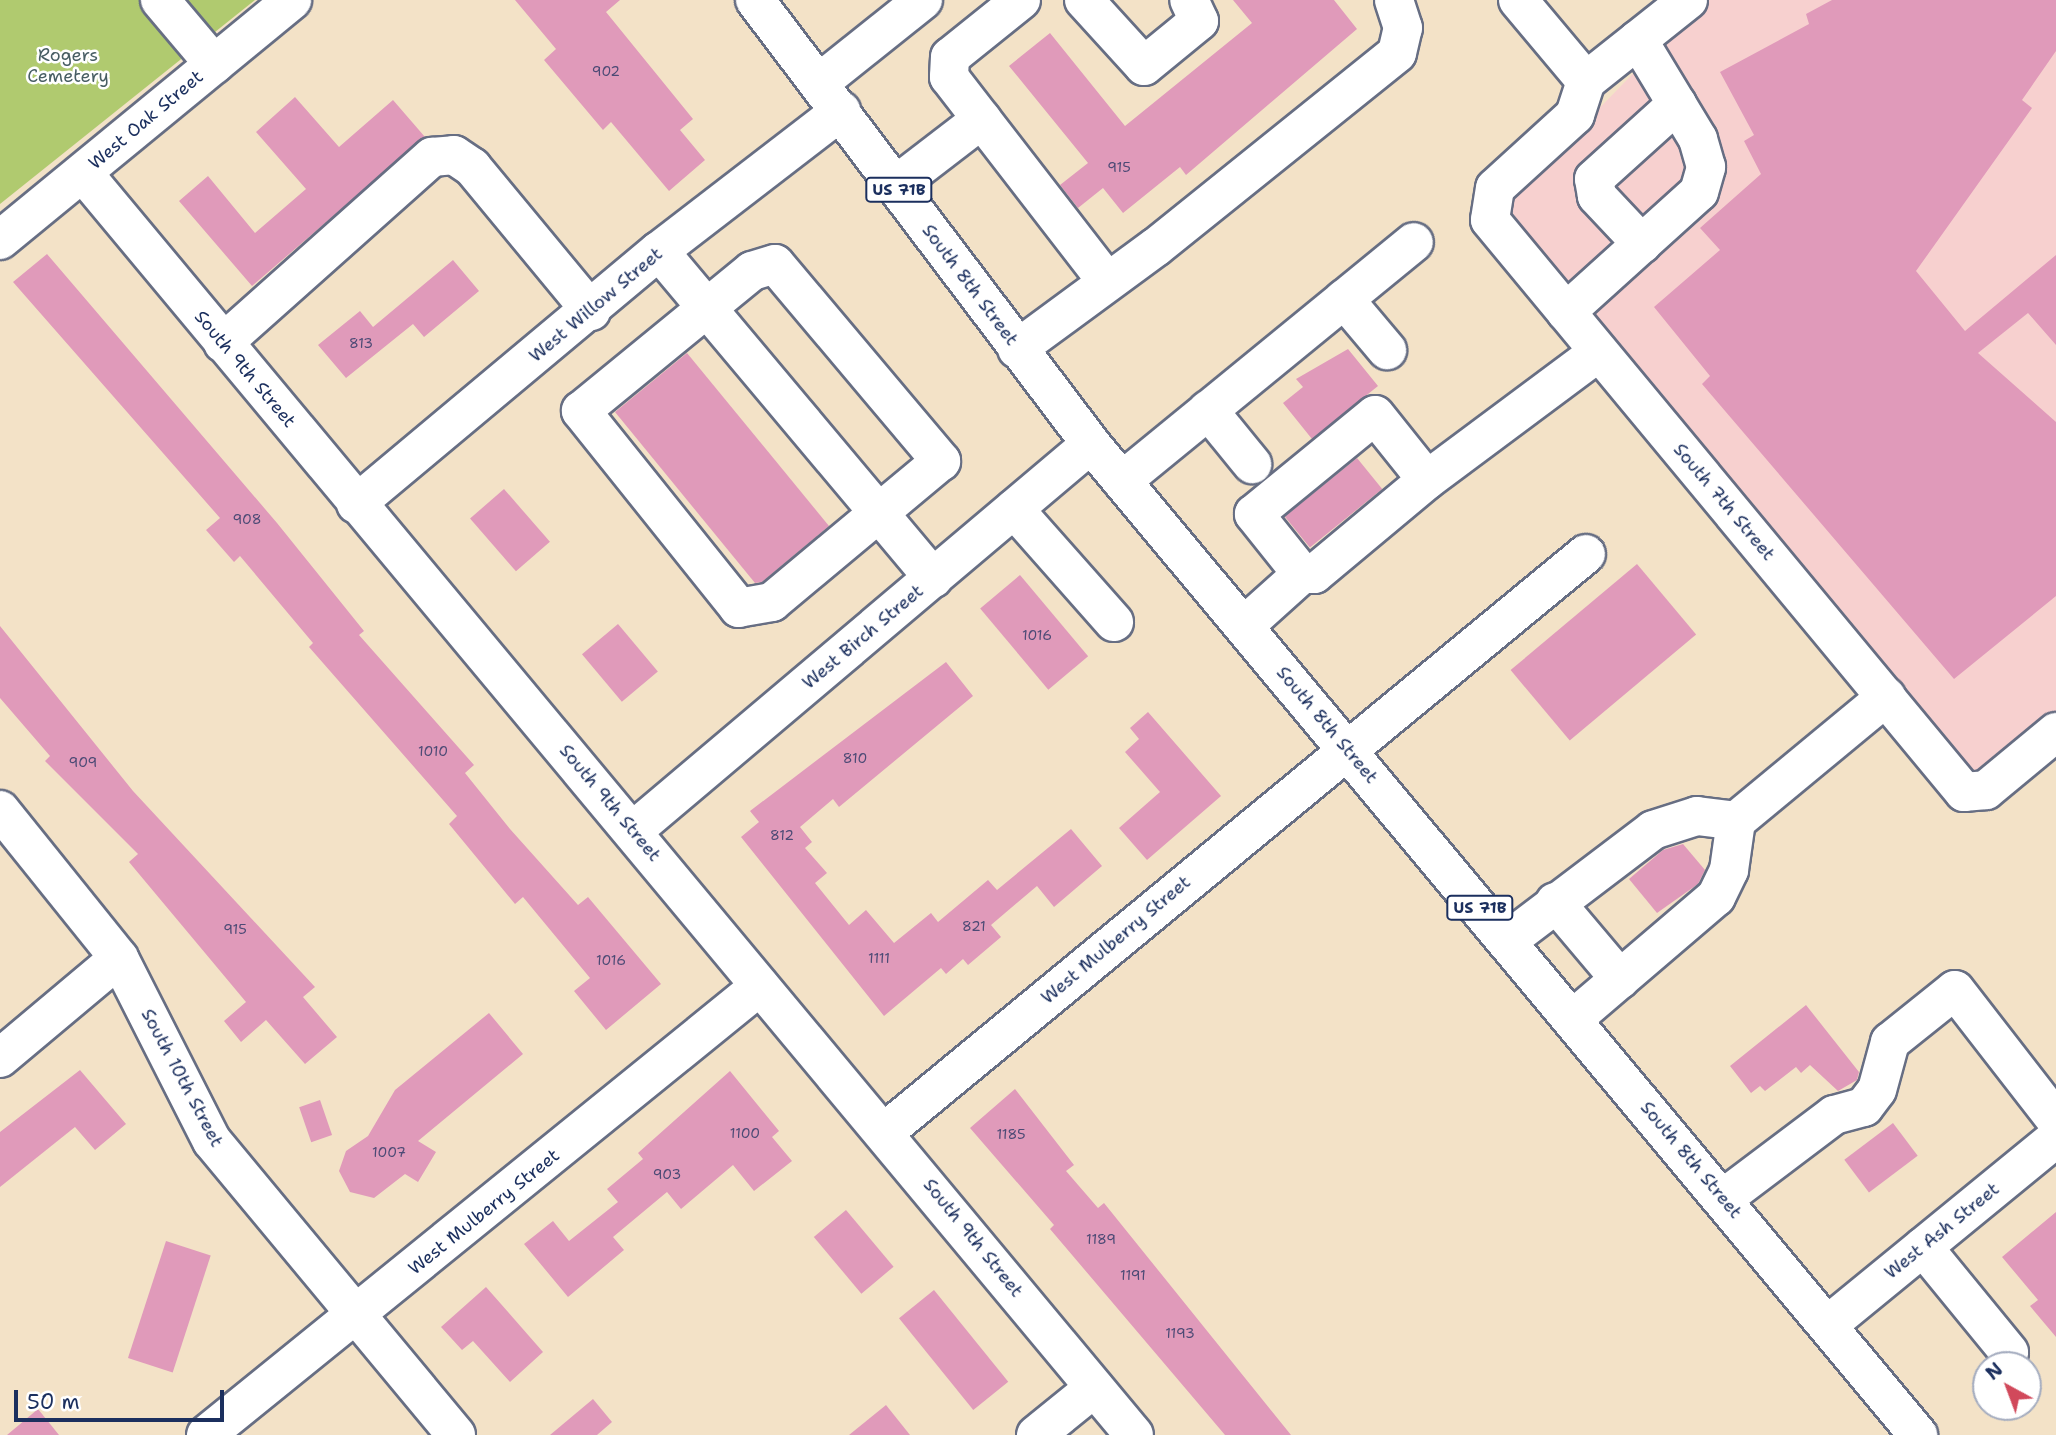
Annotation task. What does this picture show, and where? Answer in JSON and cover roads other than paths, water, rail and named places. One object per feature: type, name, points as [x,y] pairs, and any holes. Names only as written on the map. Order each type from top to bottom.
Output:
[{"type":"street","points":[[160,0],[214,64]]},
{"type":"street","name":"West Oak Street","points":[[0,240],[292,0]]},
{"type":"street","name":"South 8th Street","points":[[755,0],[1091,444],[1724,1198],[1919,1435]]},
{"type":"street","name":"West Willow Street","points":[[356,504],[591,311],[659,251],[830,97],[923,0]]},
{"type":"street","points":[[1021,0],[950,57],[950,76],[1106,280]]},
{"type":"street","points":[[1084,0],[1144,66],[1199,21],[1189,0]]},
{"type":"street","points":[[1017,349],[1106,280],[1156,247],[1397,52],[1404,28],[1394,0]]},
{"type":"street","points":[[1518,0],[1586,82],[1688,0]]},
{"type":"street","points":[[1566,312],[1699,191],[1706,167],[1698,139],[1638,40]]},
{"type":"street","name":"South 7th Street","points":[[1586,82],[1575,115],[1496,188],[1490,220],[1964,792],[1986,790],[2056,732]]},
{"type":"street","points":[[1642,244],[1597,196],[1594,178],[1601,165],[1677,104]]},
{"type":"street","points":[[896,185],[982,119]]},
{"type":"street","points":[[223,343],[432,157],[454,155],[472,167],[591,311]]},
{"type":"street","name":"South 9th Street","points":[[83,173],[356,504],[634,830],[760,986],[886,1131],[1134,1435]]},
{"type":"street","points":[[1122,481],[1414,242]]},
{"type":"street","points":[[659,251],[933,578]]},
{"type":"street","points":[[775,264],[941,461],[878,513],[772,602],[739,608],[581,411],[752,271],[775,264]]},
{"type":"street","points":[[1345,299],[1387,350]]},
{"type":"street","points":[[1244,626],[1302,574],[1314,574],[1427,480],[1599,352]]},
{"type":"street","points":[[1208,410],[1252,464]]},
{"type":"street","points":[[1302,574],[1254,514],[1375,415],[1427,480]]},
{"type":"street","name":"West Birch Street","points":[[634,830],[1091,444]]},
{"type":"street","points":[[1014,509],[1114,622]]},
{"type":"street","name":"West Mulberry Street","points":[[886,1131],[1345,748],[1586,554]]},
{"type":"street","points":[[1573,1019],[1716,897],[1729,870],[1736,821],[1886,697]]},
{"type":"street","name":"South 10th Street","points":[[0,810],[119,958],[212,1141],[456,1435]]},
{"type":"street","points":[[1507,941],[1653,830],[1698,816],[1736,821]]},
{"type":"street","points":[[1555,902],[1620,979]]},
{"type":"street","points":[[0,1058],[119,958]]},
{"type":"street","name":"West Mulberry Street","points":[[206,1435],[356,1317],[760,986]]},
{"type":"street","points":[[1724,1198],[1834,1115],[1864,1107],[1877,1090],[1890,1042],[1955,989],[2056,1120]]},
{"type":"street","name":"West Ash Street","points":[[1829,1324],[2056,1138]]},
{"type":"street","points":[[1923,1247],[2008,1351]]},
{"type":"street","points":[[1036,1435],[1094,1388]]},
{"type":"park label","name":"Rogers Cemetery","points":[[68,66]]}]
